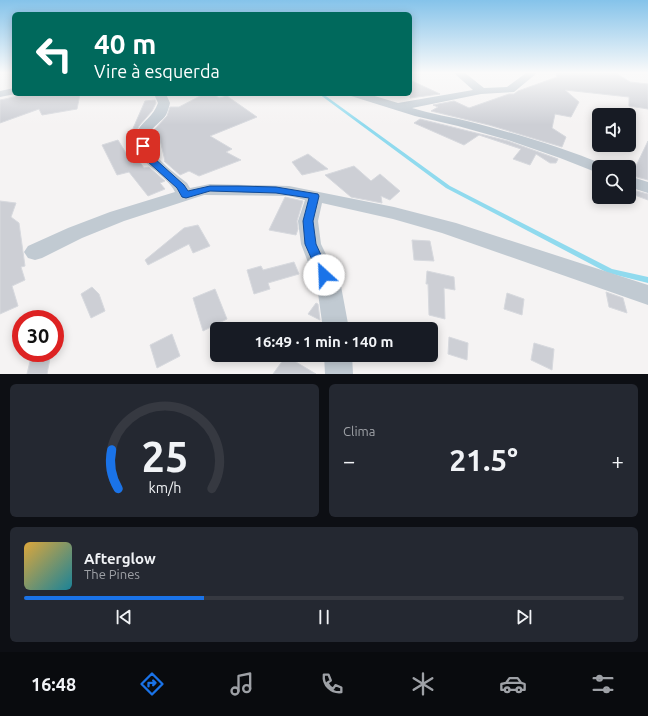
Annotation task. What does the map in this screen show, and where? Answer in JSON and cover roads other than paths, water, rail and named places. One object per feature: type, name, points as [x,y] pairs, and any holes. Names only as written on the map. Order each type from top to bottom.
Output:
[{"type":"street","points":[[398,107],[481,91],[497,90]]},
{"type":"street","points":[[0,94],[12,91]]},
{"type":"street","points":[[161,96],[164,103],[160,114],[145,130],[142,139],[143,146],[150,159],[181,187],[186,195]]},
{"type":"street","points":[[364,96],[398,107],[537,146],[592,165]]},
{"type":"street","points":[[636,184],[648,188]]},
{"type":"street","points":[[35,252],[66,236],[99,223],[210,188],[276,190],[315,196],[449,228],[648,295]]},
{"type":"street","points":[[315,196],[308,221],[311,244],[329,286],[335,322]]},
{"type":"street","points":[[338,362],[339,374]]},
{"type":"waterway","points":[[324,96],[448,187],[610,271],[648,280]]}]
